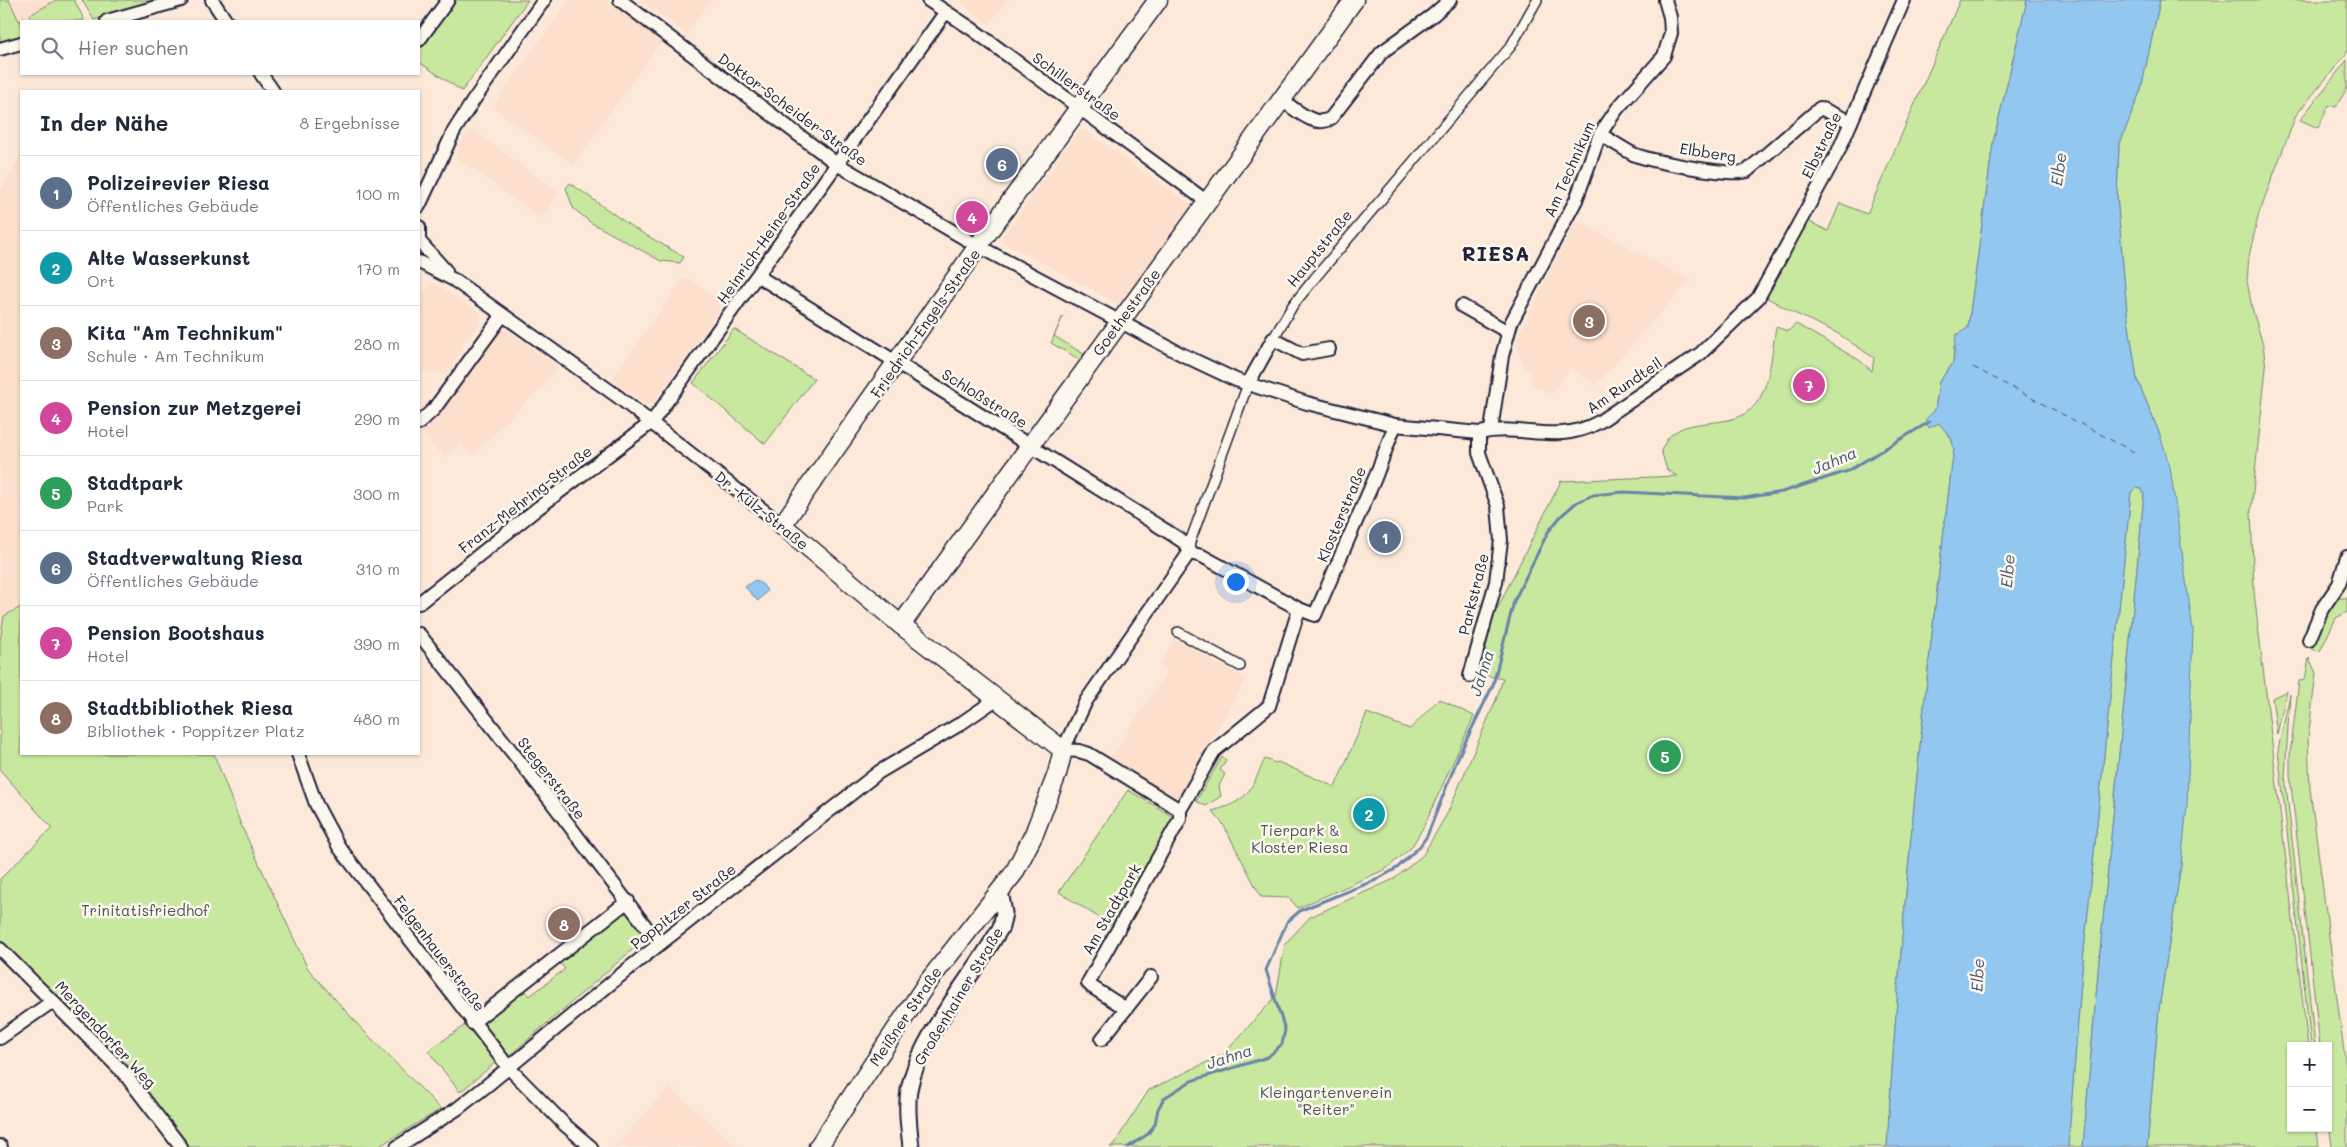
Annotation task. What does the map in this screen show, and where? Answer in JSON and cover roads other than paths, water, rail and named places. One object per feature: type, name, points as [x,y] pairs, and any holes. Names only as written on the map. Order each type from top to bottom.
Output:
[{"type":"main road","name":"Friedrich-Engels-Straße","points":[[782,525],[978,246],[1158,0]]},
{"type":"main road","name":"Goethestraße","points":[[901,626],[1084,369],[1121,321],[1206,201],[1354,0]]},
{"type":"main road","name":"Dr.-Külz-Straße","points":[[782,525],[901,626],[1062,750]]},
{"type":"main road","points":[[1000,891],[1014,873],[1034,834],[1054,782],[1062,750]]},
{"type":"main road","name":"Meißner Straße","points":[[818,1147],[927,983],[961,937],[1000,891]]},
{"type":"street","points":[[110,20],[180,0]]},
{"type":"street","points":[[212,0],[225,20]]},
{"type":"street","points":[[420,39],[448,0]]},
{"type":"street","points":[[420,204],[454,132],[468,108],[544,0]]},
{"type":"street","name":"Doktor-Scheider-Straße","points":[[620,0],[836,164],[978,246],[1184,355],[1248,384]]},
{"type":"street","name":"Schillerstraße","points":[[928,0],[945,13],[966,25],[1206,201]]},
{"type":"street","points":[[1281,100],[1319,123],[1332,118],[1382,52],[1433,16],[1450,0]]},
{"type":"street","name":"Hauptstraße","points":[[1189,553],[1190,542],[1248,384],[1293,306],[1314,278],[1511,46],[1537,0]]},
{"type":"street","name":"Am Technikum","points":[[1508,332],[1576,200],[1600,134],[1617,109],[1664,56],[1670,33],[1670,17],[1665,0]]},
{"type":"street","name":"Elbstraße","points":[[1758,298],[1832,163],[1904,0]]},
{"type":"street","name":"Heinrich-Heine-Straße","points":[[652,422],[945,13]]},
{"type":"street","points":[[0,60],[3,53],[0,49],[20,43]]},
{"type":"street","points":[[262,75],[272,90]]},
{"type":"street","name":"Elbberg","points":[[1600,134],[1635,155],[1694,168],[1739,174],[1747,171],[1820,108],[1851,122]]},
{"type":"street","name":"Dr.-Külz-Straße","points":[[420,243],[424,250],[454,280],[652,422],[782,525]]},
{"type":"street","name":"Dr.-Külz-Straße","points":[[420,263],[454,280]]},
{"type":"street","name":"Schloßstraße","points":[[758,276],[1173,535],[1185,543],[1189,553]]},
{"type":"street","name":"Am Rundteil","points":[[1491,430],[1561,434],[1583,431],[1700,354],[1758,298]]},
{"type":"street","points":[[1248,384],[1307,403],[1395,425],[1478,433],[1491,430],[1508,332],[1462,306]]},
{"type":"street","points":[[420,422],[434,409],[502,316]]},
{"type":"street","points":[[1273,339],[1302,354],[1329,349]]},
{"type":"street","name":"Franz-Mehring-Straße","points":[[420,602],[652,422]]},
{"type":"street","name":"Klosterstraße","points":[[1299,609],[1315,615],[1375,478],[1395,425]]},
{"type":"street","name":"Parkstraße","points":[[1470,676],[1496,582],[1501,540],[1498,506],[1478,453],[1478,433]]},
{"type":"street","points":[[1189,553],[1202,556],[1299,609],[1269,706],[1214,751],[1180,810],[1089,754],[1079,750],[1062,750],[1086,701],[1189,553]]},
{"type":"street","points":[[2309,640],[2322,609],[2343,587],[2347,557]]},
{"type":"street","points":[[1178,632],[1240,666]]},
{"type":"street","name":"Stegerstraße","points":[[420,635],[628,901],[659,944]]},
{"type":"street","name":"Poppitzer Straße","points":[[396,1147],[457,1109],[659,944],[879,772],[960,724],[995,700]]},
{"type":"street","name":"Felgenhauerstraße","points":[[298,755],[316,804],[339,847],[472,1023],[509,1068],[565,1125],[591,1147]]},
{"type":"street","name":"Am Stadtpark","points":[[1125,1008],[1088,983],[1180,819],[1180,810]]},
{"type":"street","name":"Großenhainer Straße","points":[[911,1147],[909,1092],[916,1064],[930,1037],[1001,927],[1004,914],[1000,891]]},
{"type":"street","points":[[472,1023],[628,901]]},
{"type":"street","name":"Mergendorfer Weg","points":[[0,948],[124,1073],[181,1147]]},
{"type":"street","points":[[1102,1039],[1151,978]]},
{"type":"street","points":[[0,1038],[53,1001]]},
{"type":"water","name":"Elbe","points":[[2027,0],[2160,0],[2141,89],[2119,146],[2117,196],[2127,312],[2137,379],[2160,435],[2170,467],[2193,630],[2187,805],[2181,865],[2159,1009],[2147,1147],[2083,1147],[2144,495],[2142,489],[2136,488],[2131,492],[2082,970],[2068,1147],[1887,1147],[1899,972],[1915,797],[1954,448],[1951,438],[1939,423],[1929,428],[1925,420],[1935,410],[1939,382],[1953,363],[1956,335],[1968,328],[1993,143]]},
{"type":"water","points":[[755,580],[763,585],[767,591],[758,601],[745,587]]},
{"type":"waterway","name":"Jahna","points":[[1128,1147],[1148,1134],[1155,1124],[1158,1109],[1164,1098],[1191,1081],[1268,1057],[1282,1044],[1285,1030],[1266,970],[1287,922],[1301,910],[1376,880],[1397,868],[1420,846],[1427,836],[1459,755],[1493,685],[1514,601],[1548,532],[1561,516],[1577,502],[1593,495],[1624,492],[1744,498],[1782,492],[1848,471],[1929,422]]},
{"type":"place","name":"Stadtverwaltung Riesa","points":[[1002,164]]},
{"type":"place","name":"Pension zur Metzgerei","points":[[972,217]]},
{"type":"place","name":"Kita \"Am Technikum\"","points":[[1589,321]]},
{"type":"place","name":"Pension Bootshaus","points":[[1809,385]]},
{"type":"place","name":"Polizeirevier Riesa","points":[[1385,537]]},
{"type":"place","name":"Stadtpark","points":[[1665,756]]},
{"type":"place","name":"Alte Wasserkunst","points":[[1369,814]]},
{"type":"place","name":"Stadtbibliothek Riesa","points":[[564,924]]},
{"type":"district","name":"RIESA","points":[[1496,253]]},
{"type":"park label","name":"Tierpark & Kloster Riesa","points":[[1300,838]]},
{"type":"park label","name":"Trinitatisfriedhof","points":[[145,910]]},
{"type":"park label","name":"Kleingartenverein \"Reiter\"","points":[[1326,1100]]}]
